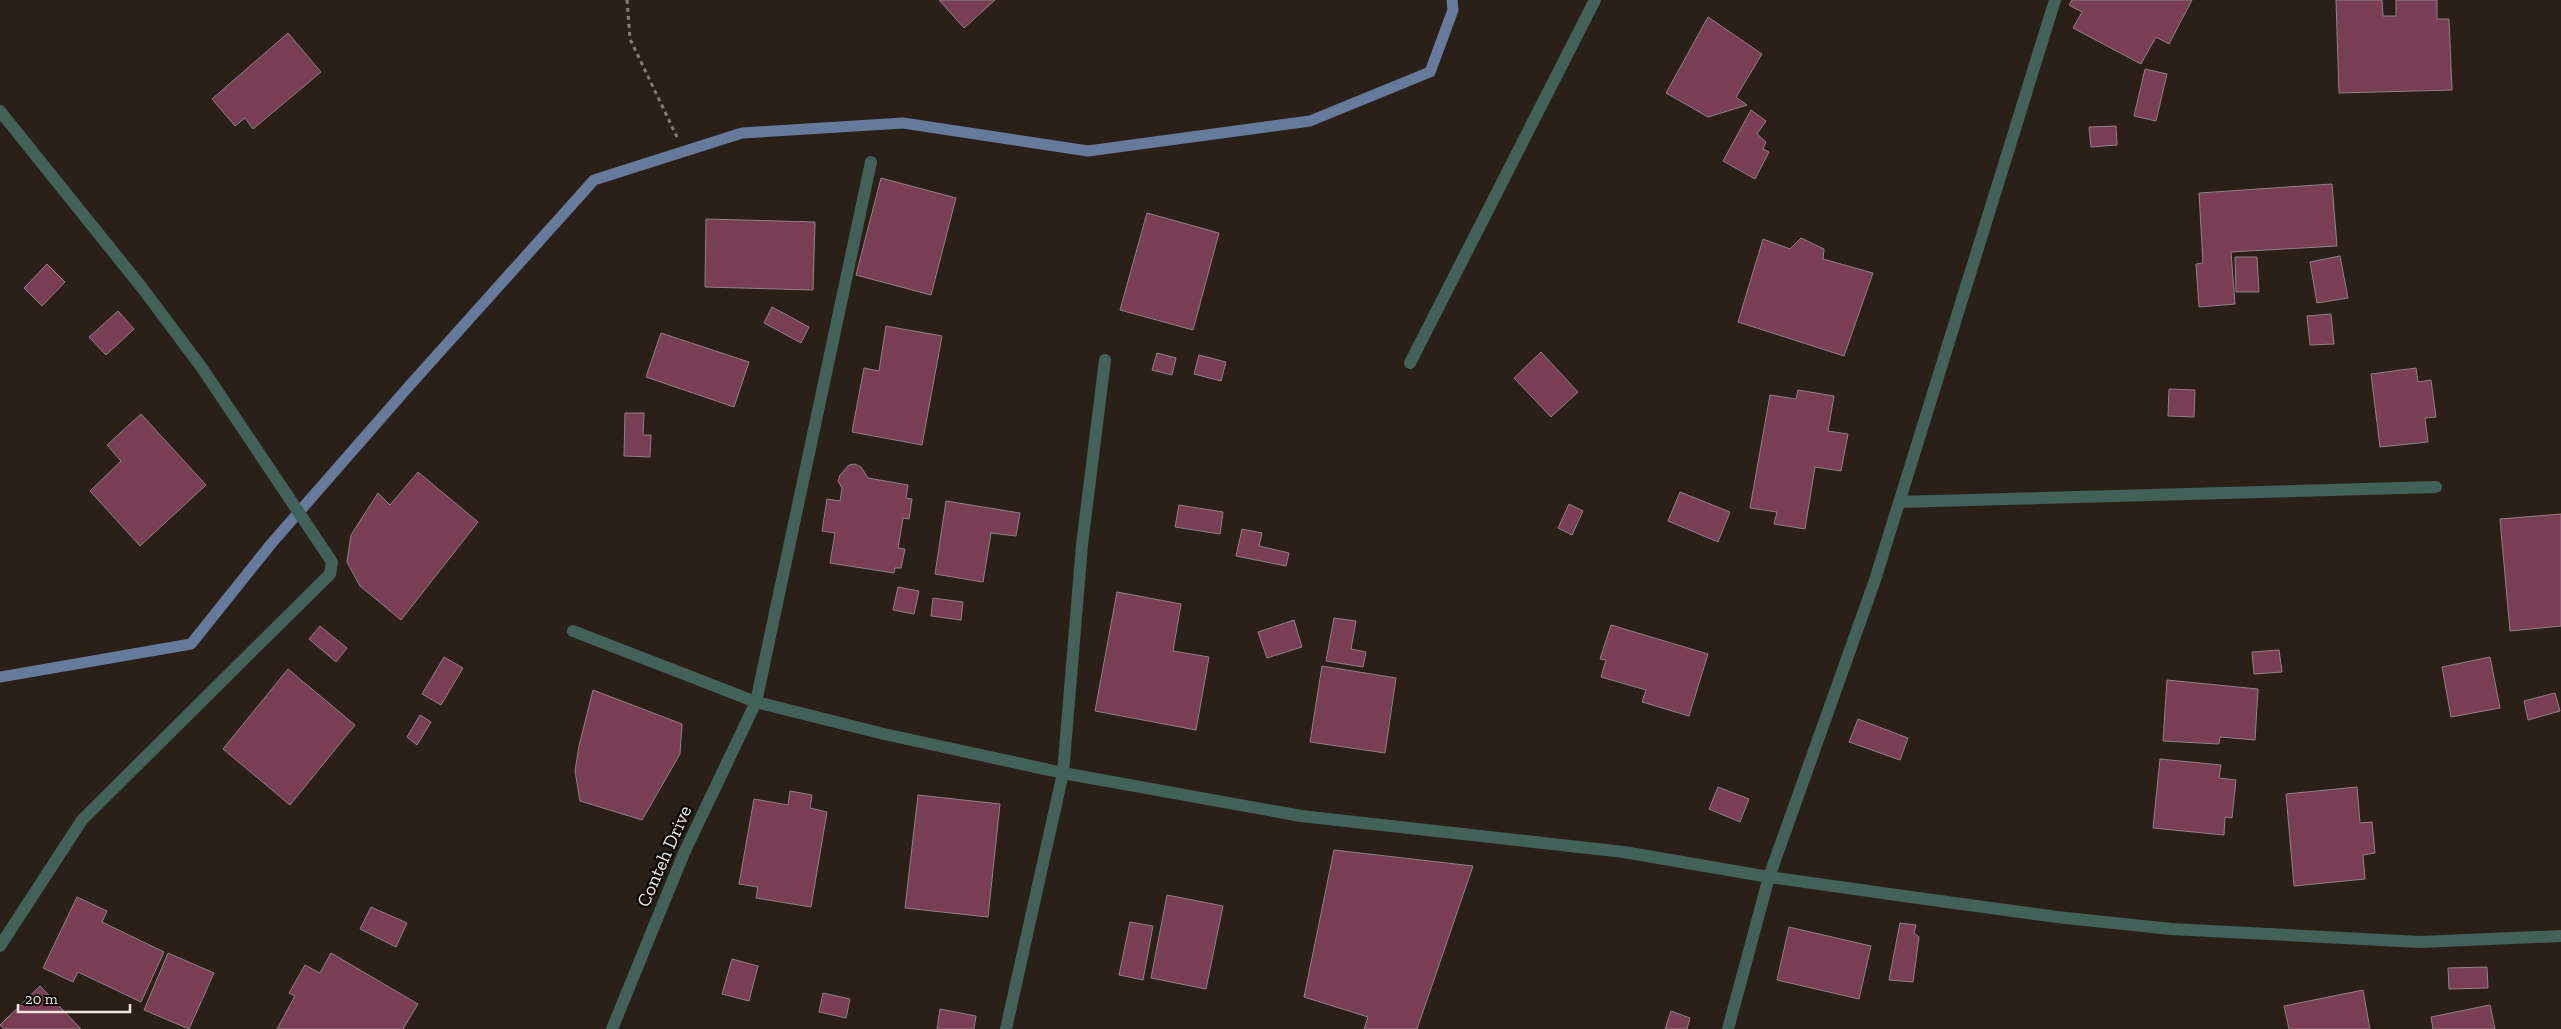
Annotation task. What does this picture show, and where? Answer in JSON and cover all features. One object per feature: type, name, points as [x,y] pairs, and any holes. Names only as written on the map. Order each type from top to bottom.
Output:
[{"type":"street","points":[[1410,363],[1595,0]]},
{"type":"street","points":[[1728,1029],[1769,876],[1875,580],[2055,0]]},
{"type":"street","points":[[0,111],[143,289],[202,368],[332,562],[330,574],[82,820],[0,946]]},
{"type":"street","name":"Conteh Drive","points":[[612,1029],[684,853],[756,702],[871,162]]},
{"type":"street","points":[[1006,1029],[1063,773],[1082,545],[1105,360]]},
{"type":"street","points":[[1899,502],[2436,488]]},
{"type":"street","points":[[573,631],[756,702],[884,734],[1063,773],[1301,816],[1624,852],[1769,876],[2056,917],[2171,929],[2420,942],[2561,936]]},
{"type":"path","points":[[627,0],[630,39],[677,137]]},
{"type":"building","points":[[939,0],[995,0],[964,28]]},
{"type":"building","points":[[2072,0],[2192,0],[2169,44],[2156,37],[2141,64],[2073,28],[2082,12],[2069,5]]},
{"type":"building","points":[[2336,0],[2382,0],[2383,16],[2396,16],[2396,0],[2437,0],[2437,19],[2449,19],[2452,90],[2339,93]]},
{"type":"building","points":[[1708,17],[1762,54],[1736,97],[1747,105],[1708,117],[1666,93]]},
{"type":"building","points":[[288,33],[321,72],[253,129],[245,118],[235,126],[212,99]]},
{"type":"building","points":[[2145,69],[2167,74],[2156,121],[2134,116]]},
{"type":"building","points":[[1751,110],[1766,121],[1757,134],[1766,142],[1763,149],[1769,152],[1755,179],[1723,161]]},
{"type":"building","points":[[2116,126],[2117,145],[2091,147],[2089,127]]},
{"type":"building","points":[[881,178],[956,198],[931,295],[856,275]]},
{"type":"building","points":[[2332,184],[2337,246],[2231,252],[2235,304],[2199,307],[2196,264],[2203,263],[2199,193]]},
{"type":"building","points":[[1147,213],[1219,233],[1193,330],[1120,310]]},
{"type":"building","points":[[706,219],[815,222],[813,290],[705,287]]},
{"type":"building","points":[[1801,238],[1824,249],[1823,259],[1873,273],[1844,356],[1738,322],[1763,239],[1790,249]]},
{"type":"building","points":[[2340,256],[2348,298],[2317,303],[2310,262]]},
{"type":"building","points":[[2235,257],[2257,257],[2259,292],[2236,292]]},
{"type":"building","points":[[47,264],[65,282],[42,306],[24,288]]},
{"type":"building","points":[[772,307],[809,327],[801,343],[764,323]]},
{"type":"building","points":[[118,311],[134,329],[106,355],[89,337]]},
{"type":"building","points":[[2331,314],[2334,344],[2310,345],[2307,316]]},
{"type":"building","points":[[886,326],[942,336],[922,445],[852,432],[864,368],[879,371]]},
{"type":"building","points":[[661,333],[749,362],[734,407],[646,377]]},
{"type":"building","points":[[1541,352],[1578,392],[1551,417],[1514,378]]},
{"type":"building","points":[[1157,353],[1176,358],[1172,375],[1152,370]]},
{"type":"building","points":[[1199,355],[1226,362],[1221,381],[1194,374]]},
{"type":"building","points":[[2416,368],[2418,382],[2431,380],[2436,417],[2425,418],[2428,442],[2380,447],[2371,374]]},
{"type":"building","points":[[2169,389],[2195,390],[2194,417],[2168,416]]},
{"type":"building","points":[[1798,390],[1834,396],[1828,431],[1848,434],[1841,471],[1815,467],[1805,529],[1774,524],[1777,512],[1750,508],[1770,395],[1796,399]]},
{"type":"building","points":[[625,413],[644,413],[643,435],[651,435],[650,457],[624,456]]},
{"type":"building","points":[[141,414],[206,485],[140,546],[90,491],[121,461],[107,445]]},
{"type":"building","points":[[855,464],[861,467],[868,478],[908,485],[906,498],[912,499],[909,519],[903,518],[898,548],[905,549],[901,568],[895,568],[894,573],[830,563],[835,533],[822,531],[827,499],[840,501],[842,488],[838,481],[840,475],[849,465]]},
{"type":"building","points":[[418,472],[478,522],[401,620],[360,586],[347,562],[351,535],[378,493],[390,505]]},
{"type":"building","points":[[1680,492],[1730,512],[1718,542],[1668,521]]},
{"type":"building","points":[[946,501],[1020,513],[1016,536],[991,533],[983,582],[935,574]]},
{"type":"building","points":[[1569,504],[1583,511],[1572,535],[1558,528]]},
{"type":"building","points":[[1179,505],[1223,512],[1220,534],[1175,527]]},
{"type":"building","points":[[2561,514],[2561,626],[2510,631],[2500,519]]},
{"type":"building","points":[[1242,529],[1262,533],[1259,546],[1289,553],[1286,566],[1236,556]]},
{"type":"building","points":[[898,587],[919,591],[914,614],[893,610]]},
{"type":"building","points":[[1117,592],[1181,604],[1173,651],[1209,657],[1196,730],[1095,711]]},
{"type":"building","points":[[933,598],[963,602],[961,620],[931,616]]},
{"type":"building","points":[[1334,618],[1356,621],[1351,649],[1366,652],[1363,667],[1326,661]]},
{"type":"building","points":[[1294,620],[1302,647],[1267,658],[1258,632]]},
{"type":"building","points":[[1611,625],[1708,654],[1689,716],[1642,702],[1646,690],[1601,677],[1606,660],[1600,659]]},
{"type":"building","points":[[320,626],[347,648],[336,662],[309,639]]},
{"type":"building","points":[[2279,650],[2282,672],[2254,674],[2252,652]]},
{"type":"building","points":[[444,657],[463,668],[441,705],[422,694]]},
{"type":"building","points":[[2490,657],[2500,708],[2451,717],[2442,667]]},
{"type":"building","points":[[1322,666],[1396,678],[1385,753],[1310,742]]},
{"type":"building","points":[[288,669],[355,725],[290,805],[223,749]]},
{"type":"building","points":[[2167,680],[2258,689],[2255,740],[2220,737],[2219,744],[2163,741]]},
{"type":"building","points":[[593,690],[682,724],[680,754],[642,820],[580,801],[575,771],[579,746]]},
{"type":"building","points":[[2555,693],[2560,711],[2528,720],[2524,701]]},
{"type":"building","points":[[420,715],[431,722],[417,745],[407,737]]},
{"type":"building","points":[[1858,719],[1908,738],[1900,760],[1849,742]]},
{"type":"building","points":[[2160,759],[2221,765],[2219,778],[2236,780],[2232,818],[2225,817],[2224,835],[2153,828]]},
{"type":"building","points":[[1718,787],[1749,799],[1740,822],[1709,809]]},
{"type":"building","points":[[2357,787],[2360,823],[2372,822],[2375,853],[2363,855],[2365,879],[2294,886],[2286,794]]},
{"type":"building","points":[[790,791],[812,795],[810,808],[827,812],[811,907],[756,898],[758,887],[739,884],[754,799],[788,805]]},
{"type":"building","points":[[918,795],[1000,804],[988,917],[905,908]]},
{"type":"building","points":[[1334,850],[1473,866],[1417,1029],[1364,1029],[1368,1017],[1304,997]]},
{"type":"building","points":[[1167,895],[1223,906],[1206,989],[1151,978]]},
{"type":"building","points":[[77,897],[107,911],[102,922],[164,952],[141,1002],[78,972],[73,982],[43,968]]},
{"type":"building","points":[[371,907],[407,923],[396,947],[360,929]]},
{"type":"building","points":[[1130,922],[1153,926],[1143,980],[1119,975]]},
{"type":"building","points":[[1900,923],[1916,925],[1914,933],[1919,937],[1913,982],[1889,980]]},
{"type":"building","points":[[1789,927],[1871,946],[1859,999],[1777,980]]},
{"type":"building","points":[[168,953],[214,973],[189,1029],[144,1010]]},
{"type":"building","points":[[331,953],[418,1004],[403,1029],[277,1029],[295,996],[289,993],[305,965],[320,973]]},
{"type":"building","points":[[732,959],[758,966],[749,1001],[722,994]]},
{"type":"building","points":[[2487,967],[2488,988],[2449,989],[2448,968]]},
{"type":"building","points":[[40,986],[81,1029],[4,1029],[0,1025]]},
{"type":"building","points":[[2363,990],[2370,1029],[2289,1029],[2284,1006]]},
{"type":"building","points":[[823,993],[850,999],[846,1018],[819,1012]]},
{"type":"building","points":[[2490,1005],[2495,1029],[2433,1029],[2431,1017]]},
{"type":"building","points":[[940,1009],[976,1016],[974,1029],[937,1029]]},
{"type":"building","points":[[1671,1011],[1690,1018],[1687,1029],[1665,1029]]},
{"type":"waterway","points":[[0,677],[191,644],[271,544],[410,385],[594,180],[742,133],[903,123],[1088,151],[1310,121],[1430,72],[1453,10],[1452,0]]}]
